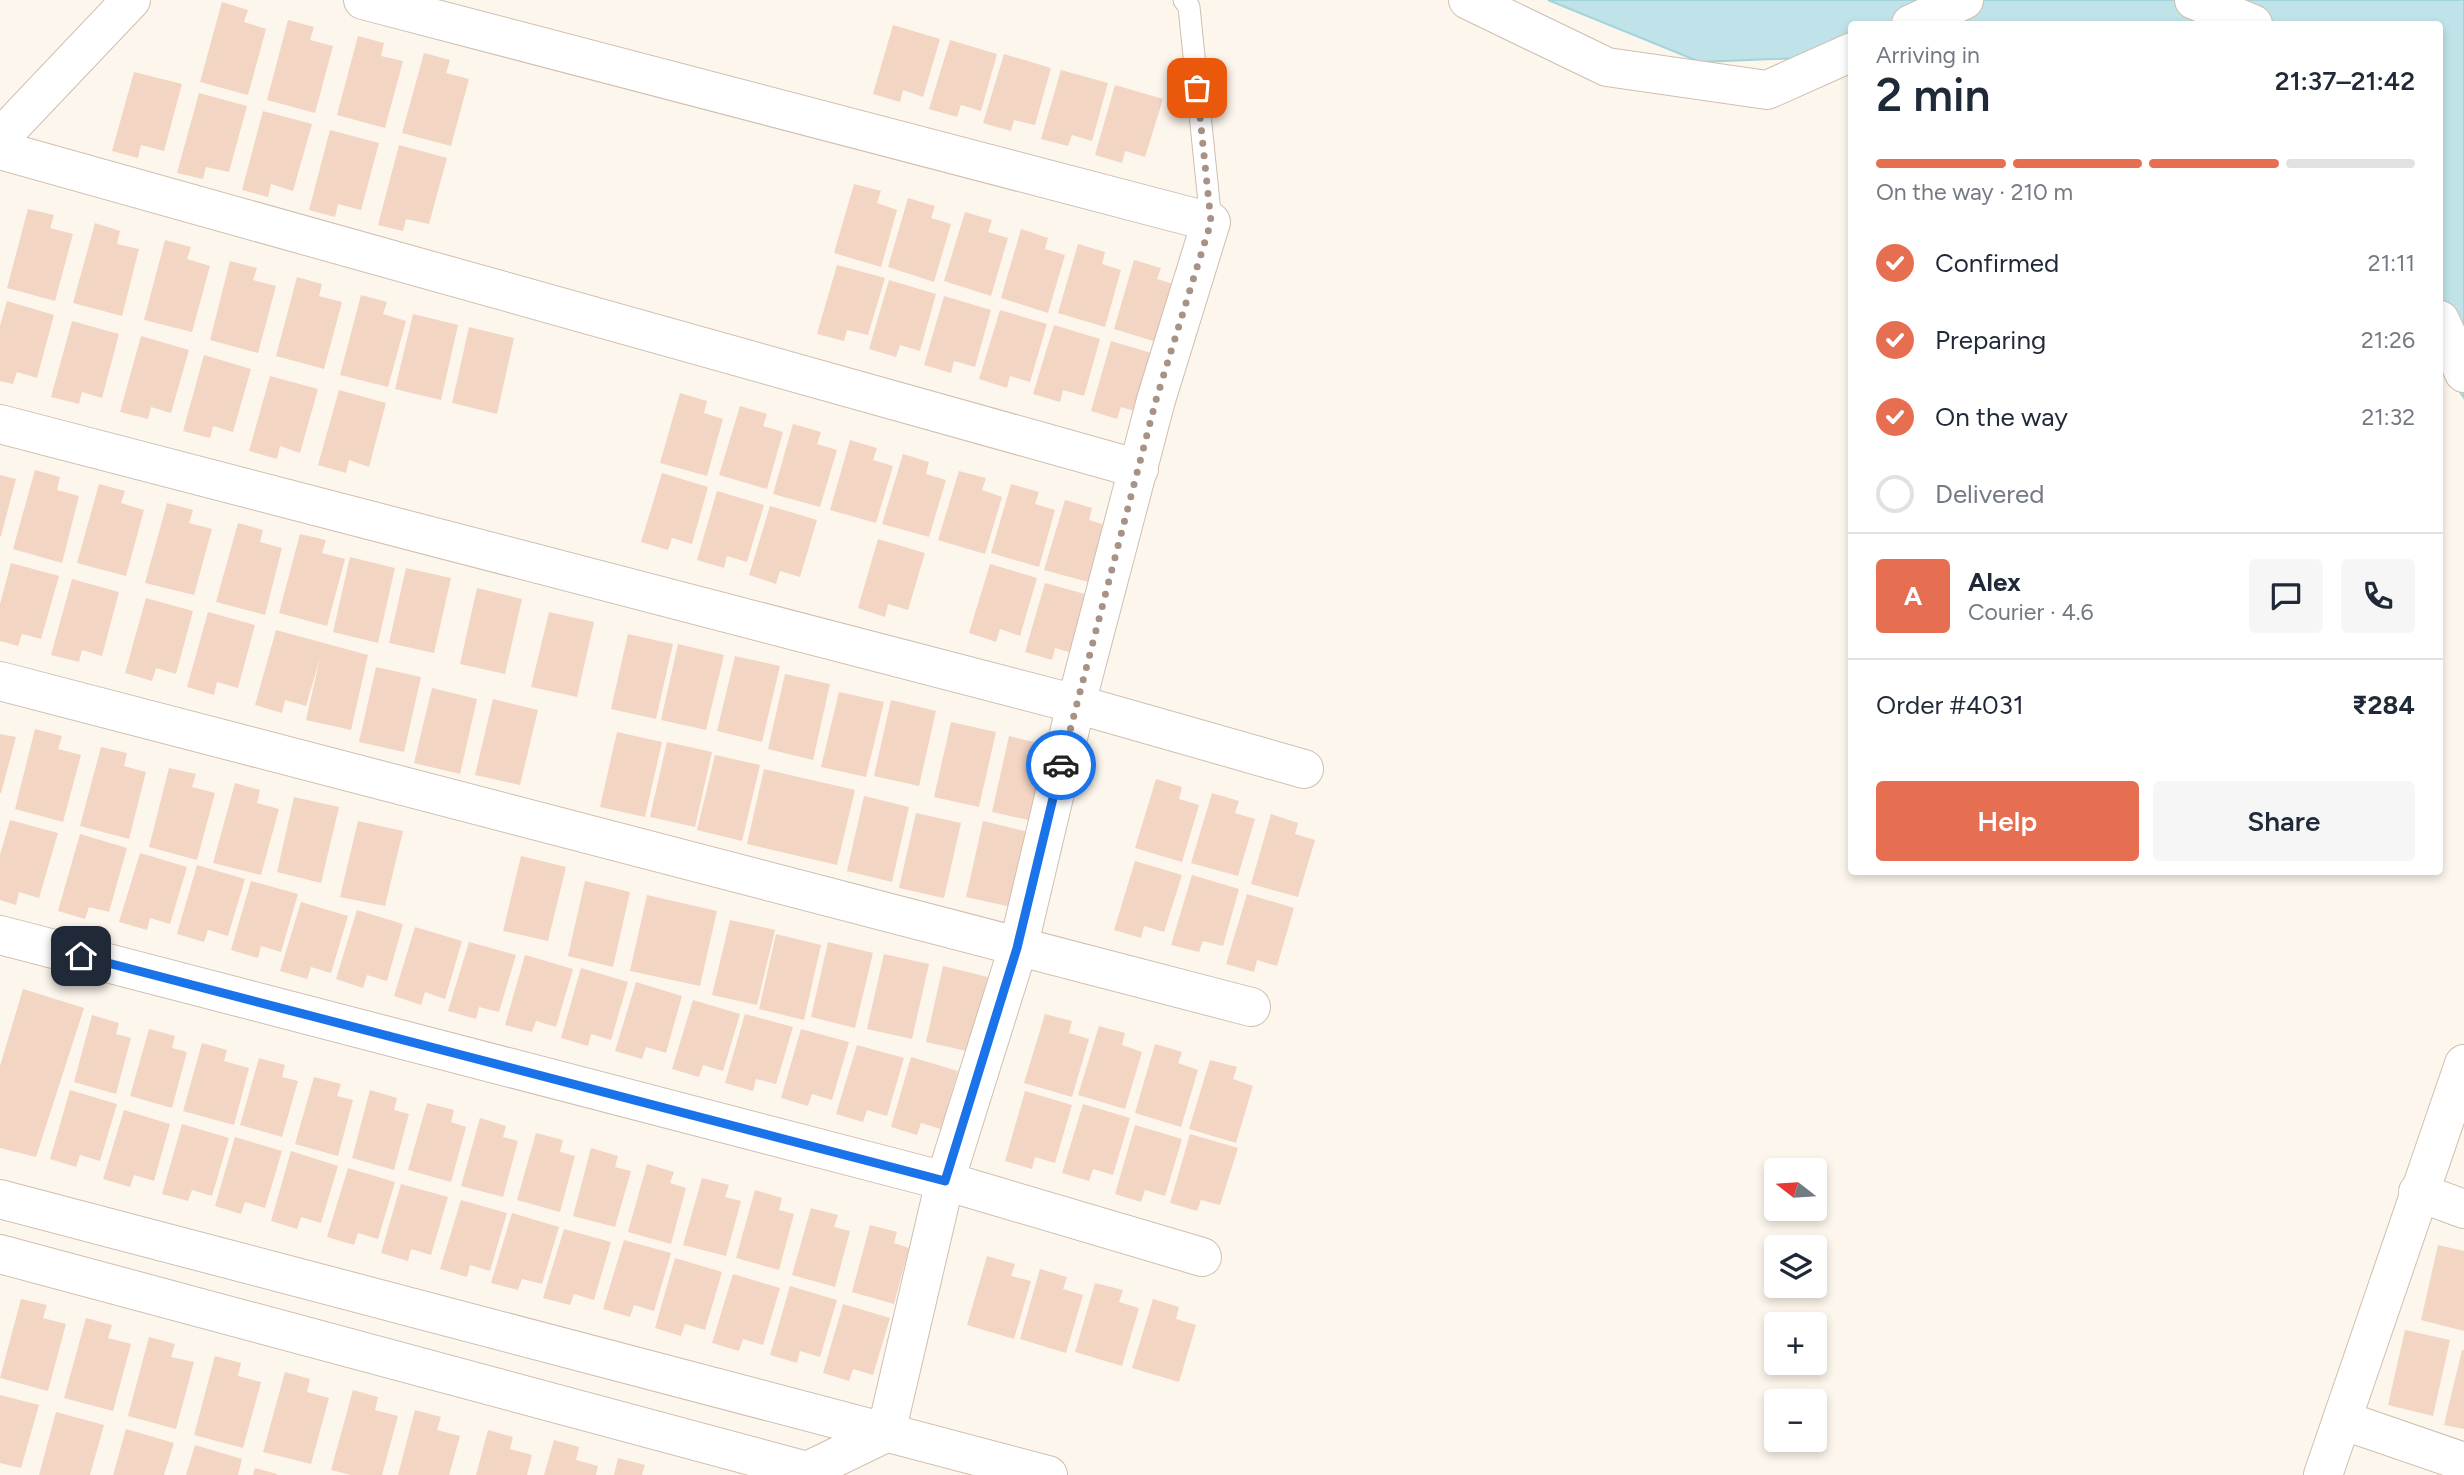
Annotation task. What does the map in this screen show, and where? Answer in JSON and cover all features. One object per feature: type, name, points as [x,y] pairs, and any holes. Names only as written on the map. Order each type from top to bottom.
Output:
[{"type":"street","points":[[0,138],[131,0]]},
{"type":"street","points":[[363,0],[1211,222],[1156,400],[1076,704],[1017,948],[945,1181],[886,1433]]},
{"type":"street","points":[[1468,0],[1607,67],[1767,90],[1848,54]]},
{"type":"street","points":[[1917,21],[1964,0]]},
{"type":"street","points":[[2194,0],[2246,21]]},
{"type":"street","points":[[0,150],[1139,469]]},
{"type":"street","points":[[2443,327],[2464,373]]},
{"type":"street","points":[[0,424],[1076,704],[1304,769]]},
{"type":"street","points":[[0,681],[1251,1007]]},
{"type":"street","points":[[0,935],[945,1181],[1202,1257]]},
{"type":"street","points":[[2323,1475],[2464,1064]]},
{"type":"street","points":[[2418,1192],[2464,1209]]},
{"type":"street","points":[[0,1199],[1048,1475]]},
{"type":"street","points":[[0,1254],[807,1471],[886,1433]]},
{"type":"street","points":[[2342,1420],[2464,1462]]},
{"type":"lane","points":[[1184,0],[1189,7],[1211,222]]},
{"type":"water","points":[[1548,0],[2464,0],[2464,398],[2443,367],[2443,21],[1848,21],[1848,56],[1700,62]]},
{"type":"building","points":[[222,2],[248,10],[244,22],[266,29],[248,95],[200,82]]},
{"type":"building","points":[[288,20],[314,27],[310,40],[333,46],[315,113],[267,100]]},
{"type":"building","points":[[893,25],[940,39],[923,97],[903,90],[900,102],[873,94]]},
{"type":"building","points":[[358,36],[384,43],[381,56],[403,61],[385,128],[337,115]]},
{"type":"building","points":[[950,40],[997,54],[981,111],[961,105],[957,117],[929,109]]},
{"type":"building","points":[[424,53],[450,60],[446,73],[469,79],[451,146],[402,133]]},
{"type":"building","points":[[1004,54],[1051,68],[1035,125],[1014,120],[1011,131],[983,123]]},
{"type":"building","points":[[1061,70],[1108,83],[1092,141],[1072,135],[1068,146],[1041,139]]},
{"type":"building","points":[[134,72],[182,84],[164,151],[141,145],[138,158],[112,151]]},
{"type":"building","points":[[1115,85],[1163,99],[1145,157],[1125,151],[1122,163],[1095,155]]},
{"type":"building","points":[[199,93],[247,106],[229,172],[206,167],[203,179],[177,173]]},
{"type":"building","points":[[263,111],[312,124],[293,191],[271,184],[268,197],[242,190]]},
{"type":"building","points":[[330,130],[379,143],[361,210],[338,204],[335,217],[309,210]]},
{"type":"building","points":[[399,145],[447,158],[429,224],[406,219],[403,231],[378,225]]},
{"type":"building","points":[[854,184],[881,191],[877,203],[897,210],[881,267],[834,253]]},
{"type":"building","points":[[908,198],[935,206],[931,218],[951,224],[934,282],[888,267]]},
{"type":"building","points":[[28,209],[54,215],[50,228],[73,234],[55,301],[7,288]]},
{"type":"building","points":[[965,212],[992,220],[988,232],[1008,238],[991,296],[944,281]]},
{"type":"building","points":[[95,223],[120,231],[117,244],[139,249],[122,316],[73,303]]},
{"type":"building","points":[[1021,229],[1048,238],[1045,249],[1065,255],[1048,313],[1001,298]]},
{"type":"building","points":[[165,240],[191,247],[187,259],[210,266],[192,332],[144,320]]},
{"type":"building","points":[[1078,244],[1105,252],[1102,264],[1121,270],[1105,327],[1058,313]]},
{"type":"building","points":[[1134,260],[1161,268],[1157,279],[1177,285],[1160,343],[1114,329]]},
{"type":"building","points":[[230,261],[257,268],[253,280],[276,286],[258,353],[210,340]]},
{"type":"building","points":[[837,265],[885,278],[868,335],[847,330],[844,341],[817,334]]},
{"type":"building","points":[[297,277],[322,284],[319,296],[342,302],[324,369],[276,356]]},
{"type":"building","points":[[889,280],[936,294],[920,351],[900,345],[896,357],[869,349]]},
{"type":"building","points":[[361,295],[387,302],[383,314],[406,321],[388,387],[340,375]]},
{"type":"building","points":[[944,296],[991,310],[975,367],[954,361],[951,373],[924,365]]},
{"type":"building","points":[[7,301],[54,315],[37,378],[17,372],[13,384],[0,381],[0,326]]},
{"type":"building","points":[[1000,310],[1047,324],[1030,382],[1010,376],[1007,388],[979,379]]},
{"type":"building","points":[[413,314],[458,325],[441,400],[395,389]]},
{"type":"building","points":[[72,321],[119,334],[102,398],[82,392],[79,404],[51,397]]},
{"type":"building","points":[[1054,325],[1100,339],[1084,396],[1063,390],[1060,402],[1033,394]]},
{"type":"building","points":[[469,327],[514,338],[497,414],[452,403]]},
{"type":"building","points":[[141,336],[189,350],[171,413],[151,407],[148,419],[120,412]]},
{"type":"building","points":[[1111,341],[1158,355],[1141,413],[1121,407],[1117,419],[1091,411]]},
{"type":"building","points":[[204,355],[251,369],[233,432],[213,426],[210,438],[183,431]]},
{"type":"building","points":[[270,376],[318,389],[300,453],[280,446],[277,459],[249,451]]},
{"type":"building","points":[[339,390],[386,403],[369,467],[349,460],[346,473],[318,465]]},
{"type":"building","points":[[680,393],[707,401],[704,413],[723,419],[707,476],[660,463]]},
{"type":"building","points":[[740,406],[767,414],[763,426],[783,432],[767,489],[719,475]]},
{"type":"building","points":[[793,424],[821,432],[817,444],[837,450],[820,507],[773,494]]},
{"type":"building","points":[[850,440],[877,448],[873,460],[893,466],[876,523],[830,510]]},
{"type":"building","points":[[903,454],[929,462],[926,474],[946,480],[929,537],[882,524]]},
{"type":"building","points":[[35,470],[60,477],[57,490],[79,496],[62,563],[13,549]]},
{"type":"building","points":[[959,471],[986,478],[982,490],[1002,497],[985,554],[938,540]]},
{"type":"building","points":[[662,473],[708,487],[692,544],[672,538],[668,550],[641,542]]},
{"type":"building","points":[[0,475],[16,479],[1,536],[0,536]]},
{"type":"building","points":[[99,484],[125,491],[121,503],[144,510],[126,576],[77,563]]},
{"type":"building","points":[[1011,484],[1039,492],[1035,504],[1055,510],[1039,567],[991,553]]},
{"type":"building","points":[[717,491],[764,505],[747,562],[727,556],[724,568],[697,560]]},
{"type":"building","points":[[1065,500],[1092,508],[1089,520],[1109,526],[1092,583],[1044,570]]},
{"type":"building","points":[[167,503],[193,510],[189,523],[212,529],[194,595],[145,583]]},
{"type":"building","points":[[770,506],[817,520],[800,577],[780,571],[776,584],[749,575]]},
{"type":"building","points":[[238,523],[263,530],[260,542],[282,548],[265,615],[216,602]]},
{"type":"building","points":[[300,534],[326,540],[322,553],[345,559],[327,626],[279,613]]},
{"type":"building","points":[[878,539],[925,553],[908,610],[888,604],[885,617],[858,608]]},
{"type":"building","points":[[350,557],[395,568],[378,643],[333,632]]},
{"type":"building","points":[[11,563],[59,576],[41,639],[22,634],[18,646],[0,641],[0,604]]},
{"type":"building","points":[[990,564],[1037,578],[1020,636],[1000,629],[996,642],[969,633]]},
{"type":"building","points":[[406,568],[451,578],[434,653],[389,643]]},
{"type":"building","points":[[72,579],[119,592],[102,656],[82,650],[79,662],[51,655]]},
{"type":"building","points":[[1045,583],[1092,596],[1075,654],[1055,648],[1052,660],[1025,652]]},
{"type":"building","points":[[477,588],[522,599],[505,674],[460,664]]},
{"type":"building","points":[[146,598],[193,611],[176,674],[156,668],[152,681],[125,673]]},
{"type":"building","points":[[208,612],[255,625],[238,688],[217,682],[214,695],[187,687]]},
{"type":"building","points":[[549,612],[594,622],[577,697],[531,687]]},
{"type":"building","points":[[276,630],[368,655],[351,730],[306,720],[320,658],[306,706],[285,700],[282,713],[255,705]]},
{"type":"building","points":[[628,634],[673,644],[656,719],[611,709]]},
{"type":"building","points":[[678,644],[724,655],[706,730],[661,720]]},
{"type":"building","points":[[735,656],[780,666],[762,742],[717,731]]},
{"type":"building","points":[[376,667],[421,677],[404,752],[359,742]]},
{"type":"building","points":[[785,674],[830,684],[813,760],[768,749]]},
{"type":"building","points":[[432,688],[477,699],[460,774],[414,763]]},
{"type":"building","points":[[839,692],[884,702],[866,777],[821,767]]},
{"type":"building","points":[[493,699],[538,710],[520,785],[475,775]]},
{"type":"building","points":[[891,700],[936,711],[919,786],[874,776]]},
{"type":"building","points":[[951,722],[996,732],[979,807],[934,797]]},
{"type":"building","points":[[35,729],[62,736],[58,749],[81,755],[63,822],[15,809]]},
{"type":"building","points":[[617,732],[662,742],[645,817],[600,807]]},
{"type":"building","points":[[0,734],[16,737],[1,793],[0,793]]},
{"type":"building","points":[[1009,736],[1054,747],[1037,822],[992,812]]},
{"type":"building","points":[[667,742],[712,752],[695,827],[650,817]]},
{"type":"building","points":[[101,747],[127,753],[124,766],[146,772],[129,839],[80,826]]},
{"type":"building","points":[[715,755],[760,765],[742,841],[697,830]]},
{"type":"building","points":[[169,768],[196,774],[192,787],[215,793],[197,860],[149,847]]},
{"type":"building","points":[[764,769],[855,790],[837,865],[747,844]]},
{"type":"building","points":[[1156,779],[1182,787],[1179,799],[1199,805],[1182,862],[1135,848]]},
{"type":"building","points":[[235,783],[260,790],[257,803],[279,809],[261,875],[213,863]]},
{"type":"building","points":[[1212,793],[1239,801],[1235,813],[1255,819],[1238,876],[1191,863]]},
{"type":"building","points":[[864,796],[909,807],[892,882],[847,871]]},
{"type":"building","points":[[294,797],[339,807],[321,883],[277,872]]},
{"type":"building","points":[[916,813],[961,823],[944,898],[899,888]]},
{"type":"building","points":[[1271,814],[1298,823],[1295,834],[1315,840],[1298,897],[1251,884]]},
{"type":"building","points":[[10,820],[58,833],[39,898],[19,892],[16,905],[0,900],[0,855]]},
{"type":"building","points":[[358,821],[403,831],[385,906],[340,897]]},
{"type":"building","points":[[983,821],[1028,832],[1011,907],[966,897]]},
{"type":"building","points":[[80,834],[127,848],[109,912],[89,907],[85,919],[58,911]]},
{"type":"building","points":[[140,853],[187,867],[170,924],[150,918],[147,930],[119,922]]},
{"type":"building","points":[[521,856],[566,867],[548,941],[503,931]]},
{"type":"building","points":[[1135,861],[1182,875],[1164,932],[1144,926],[1141,938],[1114,930]]},
{"type":"building","points":[[197,865],[245,879],[228,936],[208,930],[204,942],[177,934]]},
{"type":"building","points":[[1192,875],[1239,889],[1223,946],[1203,941],[1199,952],[1171,945]]},
{"type":"building","points":[[251,881],[298,894],[281,952],[261,946],[258,958],[231,950]]},
{"type":"building","points":[[585,881],[630,892],[613,967],[568,956]]},
{"type":"building","points":[[1247,894],[1294,908],[1277,966],[1257,960],[1254,972],[1226,964]]},
{"type":"building","points":[[647,895],[717,911],[700,986],[630,971]]},
{"type":"building","points":[[301,902],[348,916],[331,973],[311,967],[307,979],[280,971]]},
{"type":"building","points":[[357,910],[403,924],[387,981],[367,975],[363,988],[336,979]]},
{"type":"building","points":[[730,920],[775,930],[757,1005],[712,995]]},
{"type":"building","points":[[415,927],[462,941],[445,999],[425,992],[421,1005],[394,996]]},
{"type":"building","points":[[776,934],[821,945],[804,1020],[759,1009]]},
{"type":"building","points":[[469,942],[516,955],[499,1012],[479,1007],[476,1019],[448,1011]]},
{"type":"building","points":[[828,942],[873,953],[855,1028],[811,1017]]},
{"type":"building","points":[[884,954],[929,964],[912,1039],[867,1029]]},
{"type":"building","points":[[525,955],[573,969],[556,1027],[536,1021],[532,1032],[505,1025]]},
{"type":"building","points":[[943,966],[988,977],[971,1052],[926,1042]]},
{"type":"building","points":[[581,968],[628,982],[611,1040],[591,1034],[588,1046],[561,1038]]},
{"type":"building","points":[[636,982],[682,996],[666,1053],[646,1047],[642,1059],[615,1051]]},
{"type":"building","points":[[23,989],[84,1008],[36,1157],[0,1148],[0,1066]]},
{"type":"building","points":[[693,1000],[740,1014],[723,1071],[703,1065],[699,1077],[672,1069]]},
{"type":"building","points":[[745,1014],[793,1027],[776,1084],[756,1079],[753,1091],[725,1083]]},
{"type":"building","points":[[1045,1014],[1072,1021],[1069,1033],[1089,1039],[1072,1097],[1024,1083]]},
{"type":"building","points":[[92,1015],[119,1023],[116,1034],[131,1038],[116,1094],[74,1082]]},
{"type":"building","points":[[1099,1026],[1125,1033],[1122,1045],[1142,1052],[1125,1109],[1078,1095]]},
{"type":"building","points":[[149,1029],[175,1036],[172,1048],[187,1052],[172,1108],[130,1096]]},
{"type":"building","points":[[801,1029],[849,1042],[832,1100],[812,1094],[808,1106],[781,1098]]},
{"type":"building","points":[[202,1043],[227,1050],[224,1061],[249,1068],[234,1125],[183,1111]]},
{"type":"building","points":[[1155,1044],[1182,1052],[1178,1063],[1198,1070],[1181,1127],[1135,1113]]},
{"type":"building","points":[[857,1045],[904,1058],[887,1116],[867,1110],[863,1122],[836,1114]]},
{"type":"building","points":[[911,1057],[958,1071],[941,1129],[921,1123],[917,1135],[891,1127]]},
{"type":"building","points":[[259,1058],[285,1065],[282,1077],[298,1081],[282,1137],[240,1125]]},
{"type":"building","points":[[1210,1060],[1237,1067],[1233,1079],[1253,1086],[1236,1143],[1189,1129]]},
{"type":"building","points":[[314,1077],[341,1084],[337,1096],[353,1100],[338,1156],[295,1144]]},
{"type":"building","points":[[70,1090],[117,1104],[100,1161],[80,1155],[76,1167],[50,1159]]},
{"type":"building","points":[[370,1090],[397,1098],[394,1110],[409,1114],[394,1170],[352,1158]]},
{"type":"building","points":[[1025,1091],[1072,1105],[1055,1163],[1035,1157],[1032,1169],[1005,1161]]},
{"type":"building","points":[[427,1103],[454,1110],[451,1122],[466,1127],[451,1182],[408,1170]]},
{"type":"building","points":[[1083,1104],[1130,1118],[1113,1175],[1093,1169],[1089,1181],[1062,1173]]},
{"type":"building","points":[[124,1110],[170,1124],[154,1181],[134,1175],[130,1187],[103,1179]]},
{"type":"building","points":[[480,1118],[506,1126],[503,1137],[518,1141],[503,1197],[461,1186]]},
{"type":"building","points":[[182,1124],[229,1138],[212,1196],[192,1190],[188,1201],[162,1194]]},
{"type":"building","points":[[1135,1125],[1182,1139],[1165,1196],[1145,1190],[1141,1202],[1115,1194]]},
{"type":"building","points":[[536,1133],[563,1140],[560,1152],[575,1156],[560,1212],[517,1200]]},
{"type":"building","points":[[1190,1134],[1238,1148],[1220,1205],[1201,1200],[1197,1211],[1170,1203]]},
{"type":"building","points":[[235,1137],[282,1151],[265,1208],[245,1202],[241,1214],[215,1206]]},
{"type":"building","points":[[591,1148],[618,1156],[615,1167],[631,1171],[615,1227],[573,1216]]},
{"type":"building","points":[[291,1151],[338,1166],[321,1223],[301,1217],[297,1229],[271,1221]]},
{"type":"building","points":[[647,1164],[674,1172],[670,1183],[686,1188],[671,1244],[628,1232]]},
{"type":"building","points":[[348,1168],[395,1182],[378,1239],[358,1233],[354,1245],[327,1237]]},
{"type":"building","points":[[702,1178],[729,1185],[725,1197],[741,1201],[726,1256],[683,1245]]},
{"type":"building","points":[[401,1184],[448,1197],[431,1255],[411,1249],[408,1261],[381,1253]]},
{"type":"building","points":[[755,1190],[782,1198],[779,1210],[794,1214],[779,1270],[736,1258]]},
{"type":"building","points":[[461,1200],[507,1213],[490,1271],[470,1265],[467,1277],[440,1269]]},
{"type":"building","points":[[811,1208],[838,1215],[834,1227],[850,1231],[835,1287],[792,1275]]},
{"type":"building","points":[[512,1213],[559,1227],[542,1284],[522,1279],[518,1290],[491,1283]]},
{"type":"building","points":[[870,1225],[897,1232],[894,1243],[909,1248],[894,1304],[852,1292]]},
{"type":"building","points":[[564,1229],[611,1242],[594,1300],[574,1294],[570,1305],[543,1298]]},
{"type":"building","points":[[624,1240],[671,1253],[654,1311],[634,1305],[630,1317],[603,1309]]},
{"type":"building","points":[[2438,1245],[2464,1251],[2464,1331],[2421,1320]]},
{"type":"building","points":[[987,1256],[1015,1264],[1011,1276],[1031,1281],[1014,1339],[967,1325]]},
{"type":"building","points":[[675,1258],[722,1272],[705,1330],[685,1324],[681,1336],[655,1328]]},
{"type":"building","points":[[1040,1269],[1067,1277],[1063,1289],[1083,1295],[1066,1353],[1020,1339]]},
{"type":"building","points":[[733,1274],[780,1288],[763,1345],[743,1339],[739,1351],[712,1343]]},
{"type":"building","points":[[1095,1283],[1123,1290],[1119,1302],[1139,1308],[1122,1366],[1075,1352]]},
{"type":"building","points":[[790,1286],[837,1300],[820,1357],[800,1351],[797,1363],[770,1355]]},
{"type":"building","points":[[21,1299],[47,1305],[43,1318],[66,1324],[48,1391],[0,1378]]},
{"type":"building","points":[[1153,1299],[1179,1307],[1176,1319],[1196,1325],[1179,1382],[1132,1368]]},
{"type":"building","points":[[843,1304],[890,1318],[873,1375],[853,1369],[849,1381],[823,1373]]},
{"type":"building","points":[[86,1318],[112,1325],[108,1338],[131,1344],[113,1411],[64,1398]]},
{"type":"building","points":[[2405,1330],[2450,1340],[2433,1416],[2388,1405]]},
{"type":"building","points":[[149,1337],[175,1344],[171,1357],[194,1362],[176,1429],[128,1416]]},
{"type":"building","points":[[2464,1350],[2464,1429],[2444,1425]]},
{"type":"building","points":[[215,1356],[241,1363],[238,1376],[261,1382],[243,1448],[194,1435]]},
{"type":"building","points":[[285,1372],[310,1379],[307,1392],[329,1398],[311,1464],[263,1452]]},
{"type":"building","points":[[353,1390],[378,1397],[375,1410],[398,1416],[382,1475],[351,1475],[331,1470]]},
{"type":"building","points":[[0,1395],[39,1405],[21,1468],[0,1463]]},
{"type":"building","points":[[415,1410],[441,1417],[437,1430],[460,1436],[449,1475],[398,1475]]},
{"type":"building","points":[[56,1412],[104,1425],[90,1475],[39,1475]]},
{"type":"building","points":[[126,1429],[174,1443],[164,1475],[113,1475]]},
{"type":"building","points":[[488,1430],[513,1437],[510,1449],[532,1455],[527,1475],[476,1475]]},
{"type":"building","points":[[554,1440],[579,1447],[576,1460],[598,1466],[596,1475],[544,1475]]},
{"type":"building","points":[[195,1445],[242,1459],[238,1475],[186,1475]]},
{"type":"building","points":[[618,1458],[645,1465],[642,1475],[614,1475]]},
{"type":"building","points":[[255,1468],[277,1474],[277,1475],[253,1475]]},
{"type":"way so far","points":[[1061,765],[1156,400],[1211,222],[1197,88]]},
{"type":"route","points":[[81,956],[945,1181],[1017,948],[1061,765]]}]
